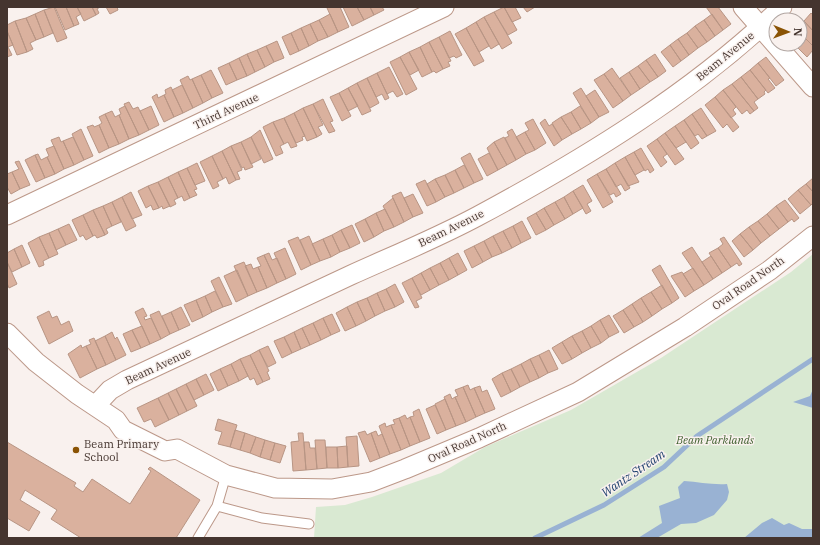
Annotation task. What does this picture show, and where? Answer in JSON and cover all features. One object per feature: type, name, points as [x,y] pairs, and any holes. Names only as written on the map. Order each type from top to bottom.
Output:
[{"type":"street","name":"Third Avenue","points":[[7,215],[444,7]]},
{"type":"street","points":[[743,7],[813,87]]},
{"type":"street","name":"Beam Avenue","points":[[95,406],[110,390],[127,380],[484,212],[630,126],[692,83],[760,28],[782,7]]},
{"type":"street","name":"Oval Road North","points":[[7,333],[36,362],[77,394],[116,420],[123,430],[144,441],[165,451],[177,449],[226,474],[275,488],[332,489],[371,482],[479,438],[578,392],[685,326],[770,270],[813,236]]},
{"type":"lane","points":[[198,538],[217,506],[226,474]]},
{"type":"lane","points":[[217,506],[262,518],[309,524]]},
{"type":"green space","name":"Beam Parklands","points":[[813,254],[813,538],[314,538],[316,507],[345,505],[441,473],[485,447],[571,410],[661,358],[791,272]]},
{"type":"water","points":[[813,389],[813,408],[793,402],[810,396]]},
{"type":"water","points":[[684,481],[727,484],[729,492],[727,500],[714,515],[696,523],[681,524],[657,538],[638,538],[662,523],[659,506],[680,498],[678,487]]},
{"type":"water","points":[[772,518],[784,525],[789,523],[802,529],[813,529],[813,538],[744,538],[762,523]]},
{"type":"building","points":[[54,7],[67,38],[57,42],[44,10]]},
{"type":"building","points":[[55,7],[66,7],[74,26],[65,30]]},
{"type":"building","points":[[66,7],[77,7],[81,14],[76,17],[79,24],[74,26]]},
{"type":"building","points":[[77,7],[92,7],[96,15],[84,21]]},
{"type":"building","points":[[92,7],[100,7],[97,9],[99,13],[96,15]]},
{"type":"building","points":[[106,7],[117,7],[118,10],[110,14]]},
{"type":"building","points":[[340,7],[349,27],[338,32],[327,8]]},
{"type":"building","points":[[343,7],[357,7],[364,20],[352,26]]},
{"type":"building","points":[[357,7],[370,7],[374,15],[364,20]]},
{"type":"building","points":[[370,7],[382,7],[384,10],[374,15]]},
{"type":"building","points":[[504,7],[517,30],[508,35],[494,12]]},
{"type":"building","points":[[504,7],[515,7],[521,18],[512,22]]},
{"type":"building","points":[[523,7],[535,7],[527,12]]},
{"type":"building","points":[[706,7],[718,7],[731,24],[723,30]]},
{"type":"building","points":[[44,10],[53,33],[44,37],[35,14]]},
{"type":"building","points":[[494,12],[512,43],[502,49],[484,17]]},
{"type":"building","points":[[811,13],[813,15],[813,31],[808,25],[808,16]]},
{"type":"building","points":[[35,14],[44,37],[36,40],[26,18]]},
{"type":"building","points":[[330,14],[338,32],[328,37],[319,20]]},
{"type":"building","points":[[712,14],[723,30],[715,36],[704,20]]},
{"type":"building","points":[[484,17],[499,44],[491,49],[476,22]]},
{"type":"building","points":[[26,18],[36,40],[30,43],[33,49],[27,52],[15,21]]},
{"type":"building","points":[[319,20],[328,37],[318,41],[310,24]]},
{"type":"building","points":[[704,20],[715,36],[707,42],[695,26]]},
{"type":"building","points":[[15,21],[27,52],[17,55],[7,31],[7,25]]},
{"type":"building","points":[[476,22],[489,46],[479,52],[466,28]]},
{"type":"building","points":[[310,24],[318,41],[309,46],[301,28]]},
{"type":"building","points":[[808,25],[813,31],[813,46],[808,41]]},
{"type":"building","points":[[695,26],[707,42],[698,48],[687,33]]},
{"type":"building","points":[[301,28],[309,46],[299,51],[291,33]]},
{"type":"building","points":[[466,28],[484,61],[474,66],[455,34]]},
{"type":"building","points":[[7,31],[13,45],[8,47],[12,55],[7,57]]},
{"type":"building","points":[[450,31],[462,55],[456,58],[454,56],[449,58],[439,37]]},
{"type":"building","points":[[291,33],[299,51],[290,55],[282,37]]},
{"type":"building","points":[[687,33],[698,48],[689,55],[678,39]]},
{"type":"building","points":[[439,37],[451,61],[448,62],[450,66],[443,69],[429,42]]},
{"type":"building","points":[[678,39],[689,55],[681,61],[670,45]]},
{"type":"building","points":[[277,41],[284,58],[274,62],[266,46]]},
{"type":"building","points":[[808,41],[813,46],[813,50],[807,57],[802,52],[808,52]]},
{"type":"building","points":[[429,42],[443,69],[436,73],[434,71],[432,72],[420,47]]},
{"type":"building","points":[[670,45],[681,61],[673,67],[661,52]]},
{"type":"building","points":[[266,46],[274,62],[265,67],[257,50]]},
{"type":"building","points":[[420,47],[432,72],[422,77],[409,52]]},
{"type":"building","points":[[257,50],[265,67],[255,72],[247,54]]},
{"type":"building","points":[[409,52],[419,70],[410,75],[400,57]]},
{"type":"building","points":[[247,54],[255,72],[247,76],[239,58]]},
{"type":"building","points":[[655,54],[666,71],[658,77],[646,60]]},
{"type":"building","points":[[400,57],[417,89],[406,95],[390,62]]},
{"type":"building","points":[[766,57],[784,80],[776,86],[758,63]]},
{"type":"building","points":[[239,58],[247,76],[237,80],[229,63]]},
{"type":"building","points":[[646,60],[658,77],[650,82],[638,66]]},
{"type":"building","points":[[229,63],[237,80],[226,85],[218,68]]},
{"type":"building","points":[[758,63],[770,78],[768,79],[775,88],[768,93],[750,70]]},
{"type":"building","points":[[638,66],[650,82],[640,89],[629,72]]},
{"type":"building","points":[[389,67],[403,94],[397,97],[393,91],[387,94],[377,73]]},
{"type":"building","points":[[612,68],[631,95],[623,101],[604,74]]},
{"type":"building","points":[[211,70],[223,93],[212,98],[201,75]]},
{"type":"building","points":[[750,70],[766,90],[764,92],[765,94],[758,99],[741,77]]},
{"type":"building","points":[[629,72],[640,89],[631,95],[620,78]]},
{"type":"building","points":[[377,73],[389,98],[385,100],[382,94],[376,97],[367,78]]},
{"type":"building","points":[[604,74],[623,101],[613,108],[594,80]]},
{"type":"building","points":[[201,75],[212,98],[203,103],[192,79]]},
{"type":"building","points":[[188,76],[190,80],[192,79],[203,103],[193,108],[180,80]]},
{"type":"building","points":[[741,77],[758,99],[754,102],[758,108],[754,111],[732,84]]},
{"type":"building","points":[[367,78],[379,103],[370,108],[357,83]]},
{"type":"building","points":[[357,83],[371,111],[362,115],[348,88]]},
{"type":"building","points":[[732,84],[754,111],[750,114],[747,110],[742,114],[723,90]]},
{"type":"building","points":[[182,85],[193,108],[183,113],[172,90]]},
{"type":"building","points":[[171,87],[183,113],[174,117],[164,95],[166,94],[165,90]]},
{"type":"building","points":[[348,88],[358,106],[348,111],[339,93]]},
{"type":"building","points":[[581,88],[599,117],[591,123],[573,93]]},
{"type":"building","points":[[595,90],[609,112],[599,117],[586,96]]},
{"type":"building","points":[[723,90],[736,107],[733,110],[736,114],[731,118],[715,97]]},
{"type":"building","points":[[339,93],[351,116],[342,121],[330,97]]},
{"type":"building","points":[[157,94],[158,98],[164,95],[174,117],[164,122],[152,97]]},
{"type":"building","points":[[715,97],[739,127],[733,132],[727,124],[723,128],[705,105]]},
{"type":"building","points":[[323,99],[333,121],[330,122],[335,131],[329,133],[313,104]]},
{"type":"building","points":[[129,102],[133,109],[138,107],[149,130],[139,135],[124,104]]},
{"type":"building","points":[[313,104],[323,125],[318,127],[322,134],[317,137],[303,108]]},
{"type":"building","points":[[125,106],[139,135],[129,139],[119,115],[121,114],[119,109]]},
{"type":"building","points":[[151,106],[159,125],[149,130],[140,111]]},
{"type":"building","points":[[580,106],[591,123],[581,129],[571,112]]},
{"type":"building","points":[[303,108],[317,137],[307,141],[294,113]]},
{"type":"building","points":[[701,108],[716,131],[707,136],[692,114]]},
{"type":"building","points":[[112,111],[115,117],[119,115],[129,139],[119,144],[105,114]]},
{"type":"building","points":[[571,112],[581,129],[572,134],[561,117]]},
{"type":"building","points":[[294,113],[305,136],[302,137],[303,140],[296,143],[284,118]]},
{"type":"building","points":[[105,114],[119,144],[109,148],[99,125],[102,123],[99,117]]},
{"type":"building","points":[[692,114],[707,136],[702,139],[698,134],[695,136],[684,120]]},
{"type":"building","points":[[561,117],[572,134],[562,140],[552,123]]},
{"type":"building","points":[[284,118],[297,146],[291,148],[288,142],[284,144],[273,122]]},
{"type":"building","points":[[533,119],[546,143],[535,150],[525,132],[529,130],[525,123]]},
{"type":"building","points":[[545,119],[549,126],[552,124],[562,140],[554,146],[540,123]]},
{"type":"building","points":[[684,120],[699,143],[691,149],[675,126]]},
{"type":"building","points":[[273,122],[284,144],[280,146],[283,153],[276,156],[263,127]]},
{"type":"building","points":[[93,125],[94,127],[99,125],[109,148],[99,153],[87,127]]},
{"type":"building","points":[[675,126],[686,142],[676,148],[665,133]]},
{"type":"building","points":[[81,129],[93,156],[84,160],[72,134]]},
{"type":"building","points":[[512,129],[526,154],[516,160],[505,138],[509,136],[507,132]]},
{"type":"building","points":[[260,130],[273,159],[264,163],[251,137]]},
{"type":"building","points":[[525,132],[535,150],[526,154],[516,137]]},
{"type":"building","points":[[665,133],[684,159],[675,165],[657,139]]},
{"type":"building","points":[[59,137],[61,142],[63,141],[74,165],[64,169],[51,140]]},
{"type":"building","points":[[73,137],[84,160],[74,165],[63,141]]},
{"type":"building","points":[[251,137],[261,159],[251,164],[241,142]]},
{"type":"building","points":[[504,137],[516,160],[507,165],[494,142]]},
{"type":"building","points":[[657,139],[667,154],[663,157],[667,162],[661,167],[647,146]]},
{"type":"building","points":[[241,142],[253,167],[245,170],[244,167],[242,168],[231,146]]},
{"type":"building","points":[[494,142],[507,165],[498,170],[487,148]]},
{"type":"building","points":[[54,146],[64,169],[55,174],[47,157],[49,156],[46,149]]},
{"type":"building","points":[[231,146],[242,170],[237,172],[240,179],[236,180],[222,151]]},
{"type":"building","points":[[641,148],[654,170],[650,173],[648,169],[645,171],[634,152]]},
{"type":"building","points":[[222,151],[236,180],[229,184],[226,177],[223,179],[212,156]]},
{"type":"building","points":[[634,152],[644,170],[635,175],[625,157]]},
{"type":"building","points":[[470,153],[483,179],[474,183],[461,158]]},
{"type":"building","points":[[489,153],[498,170],[487,176],[478,159]]},
{"type":"building","points":[[38,154],[41,160],[47,157],[55,174],[45,178],[35,155]]},
{"type":"building","points":[[35,155],[45,178],[36,182],[25,160]]},
{"type":"building","points":[[212,156],[223,179],[217,182],[219,186],[213,189],[200,162]]},
{"type":"building","points":[[625,157],[639,182],[628,186],[615,163]]},
{"type":"building","points":[[19,161],[30,185],[20,189],[12,172],[19,169],[15,162]]},
{"type":"building","points":[[197,163],[205,181],[195,185],[187,168]]},
{"type":"building","points":[[615,163],[630,188],[625,191],[621,184],[616,187],[606,169]]},
{"type":"building","points":[[464,165],[474,183],[464,188],[455,170]]},
{"type":"building","points":[[187,168],[197,189],[194,190],[197,195],[190,198],[178,172]]},
{"type":"building","points":[[606,169],[621,194],[616,197],[614,193],[610,195],[597,174]]},
{"type":"building","points":[[455,170],[464,188],[454,193],[445,175]]},
{"type":"building","points":[[12,172],[20,189],[11,194],[7,187],[7,174]]},
{"type":"building","points":[[178,172],[190,198],[184,201],[182,196],[178,198],[168,177]]},
{"type":"building","points":[[597,174],[613,202],[603,208],[587,180]]},
{"type":"building","points":[[445,175],[454,193],[445,197],[435,179]]},
{"type":"building","points":[[168,177],[178,198],[174,200],[176,204],[170,207],[158,182]]},
{"type":"building","points":[[813,178],[813,192],[806,184]]},
{"type":"building","points":[[435,179],[445,197],[436,202],[427,184]]},
{"type":"building","points":[[425,180],[436,202],[427,206],[416,184]]},
{"type":"building","points":[[158,182],[170,206],[163,209],[162,206],[159,208],[148,186]]},
{"type":"building","points":[[806,184],[813,192],[813,203],[811,205],[798,190]]},
{"type":"building","points":[[583,185],[592,201],[587,204],[591,211],[586,214],[573,191]]},
{"type":"building","points":[[148,186],[159,208],[153,210],[151,205],[146,208],[138,191]]},
{"type":"building","points":[[798,190],[811,205],[800,214],[788,199]]},
{"type":"building","points":[[573,191],[583,208],[573,214],[564,197]]},
{"type":"building","points":[[131,192],[142,215],[132,219],[122,197]]},
{"type":"building","points":[[401,192],[413,217],[404,222],[392,196]]},
{"type":"building","points":[[413,194],[423,213],[413,217],[404,198]]},
{"type":"building","points":[[122,197],[136,226],[126,231],[112,202]]},
{"type":"building","points":[[564,197],[573,214],[565,219],[555,202]]},
{"type":"building","points":[[393,198],[404,222],[394,227],[383,206]]},
{"type":"building","points":[[785,200],[799,218],[794,222],[792,219],[788,222],[776,206]]},
{"type":"building","points":[[112,202],[121,222],[112,226],[103,206]]},
{"type":"building","points":[[555,202],[565,219],[554,225],[544,208]]},
{"type":"building","points":[[103,206],[112,226],[106,229],[108,233],[105,235],[93,210]]},
{"type":"building","points":[[776,206],[788,222],[779,229],[767,214]]},
{"type":"building","points":[[544,208],[554,225],[546,230],[536,213]]},
{"type":"building","points":[[385,209],[394,227],[384,231],[376,213]]},
{"type":"building","points":[[93,210],[105,235],[97,238],[95,235],[93,236],[83,215]]},
{"type":"building","points":[[376,213],[384,231],[374,237],[365,219]]},
{"type":"building","points":[[536,213],[546,230],[536,235],[527,218]]},
{"type":"building","points":[[767,214],[779,229],[770,236],[758,221]]},
{"type":"building","points":[[83,215],[93,236],[86,240],[83,235],[80,237],[72,220]]},
{"type":"building","points":[[365,219],[374,237],[364,242],[355,224]]},
{"type":"building","points":[[522,221],[531,238],[521,243],[513,226]]},
{"type":"building","points":[[758,221],[770,236],[761,243],[749,227]]},
{"type":"building","points":[[69,224],[77,240],[66,245],[58,229]]},
{"type":"building","points":[[352,225],[360,243],[350,248],[341,230]]},
{"type":"building","points":[[513,226],[521,243],[512,248],[503,231]]},
{"type":"building","points":[[749,227],[761,243],[753,250],[740,234]]},
{"type":"building","points":[[58,229],[66,245],[56,250],[49,233]]},
{"type":"building","points":[[341,230],[350,248],[340,252],[332,235]]},
{"type":"building","points":[[503,231],[512,248],[502,253],[493,236]]},
{"type":"building","points":[[49,233],[58,254],[49,258],[39,237]]},
{"type":"building","points":[[740,234],[753,250],[744,257],[732,241]]},
{"type":"building","points":[[332,235],[340,252],[331,257],[323,239]]},
{"type":"building","points":[[309,236],[320,261],[311,265],[300,240]]},
{"type":"building","points":[[493,236],[502,253],[492,257],[484,241]]},
{"type":"building","points":[[39,237],[49,258],[43,261],[44,265],[39,267],[28,243]]},
{"type":"building","points":[[298,237],[311,265],[301,270],[288,241]]},
{"type":"building","points":[[724,237],[742,264],[739,266],[737,263],[731,267],[718,248],[723,244],[720,239]]},
{"type":"building","points":[[323,239],[331,257],[320,261],[312,244]]},
{"type":"building","points":[[484,241],[492,257],[483,262],[474,246]]},
{"type":"building","points":[[22,245],[30,263],[22,267],[14,249]]},
{"type":"building","points":[[474,246],[483,262],[472,268],[464,251]]},
{"type":"building","points":[[692,247],[713,279],[704,285],[682,253]]},
{"type":"building","points":[[285,248],[296,274],[286,279],[274,253]]},
{"type":"building","points":[[718,248],[731,267],[722,273],[709,253]]},
{"type":"building","points":[[14,249],[22,267],[12,272],[7,262],[7,253]]},
{"type":"building","points":[[269,253],[272,260],[277,258],[286,279],[277,283],[264,255]]},
{"type":"building","points":[[458,253],[467,270],[458,275],[449,258]]},
{"type":"building","points":[[264,255],[277,283],[267,288],[258,267],[261,266],[257,258]]},
{"type":"building","points":[[711,256],[722,273],[713,279],[702,262]]},
{"type":"building","points":[[449,258],[458,275],[449,280],[440,263]]},
{"type":"building","points":[[7,262],[17,284],[9,288],[7,283]]},
{"type":"building","points":[[244,262],[257,292],[248,296],[234,266]]},
{"type":"building","points":[[440,263],[449,280],[439,285],[430,268]]},
{"type":"building","points":[[251,264],[253,269],[258,267],[267,288],[257,292],[245,266]]},
{"type":"building","points":[[660,265],[679,298],[672,303],[652,270]]},
{"type":"building","points":[[430,268],[439,285],[430,290],[421,273]]},
{"type":"building","points":[[693,268],[704,285],[694,291],[683,274]]},
{"type":"building","points":[[237,270],[248,296],[236,302],[224,276]]},
{"type":"building","points":[[682,272],[694,291],[685,297],[671,276]]},
{"type":"building","points":[[421,273],[430,290],[421,295],[412,278]]},
{"type":"building","points":[[219,277],[232,304],[223,307],[211,281]]},
{"type":"building","points":[[412,278],[422,298],[416,301],[419,307],[415,308],[402,283]]},
{"type":"building","points":[[395,284],[404,302],[395,307],[386,289]]},
{"type":"building","points":[[662,285],[672,303],[662,309],[651,292]]},
{"type":"building","points":[[386,289],[395,307],[385,311],[377,293]]},
{"type":"building","points":[[215,291],[223,307],[212,312],[205,296]]},
{"type":"building","points":[[651,292],[662,309],[652,316],[641,298]]},
{"type":"building","points":[[377,293],[385,311],[375,316],[367,298]]},
{"type":"building","points":[[205,296],[212,312],[203,317],[196,300]]},
{"type":"building","points":[[367,298],[375,316],[366,321],[357,302]]},
{"type":"building","points":[[641,298],[652,316],[643,322],[632,304]]},
{"type":"building","points":[[196,300],[203,317],[192,322],[184,305]]},
{"type":"building","points":[[357,302],[366,321],[356,326],[347,307]]},
{"type":"building","points":[[632,304],[643,322],[634,327],[623,310]]},
{"type":"building","points":[[181,307],[190,325],[179,330],[171,312]]},
{"type":"building","points":[[347,307],[356,326],[345,331],[336,313]]},
{"type":"building","points":[[143,308],[147,316],[144,317],[145,320],[151,318],[161,339],[150,344],[135,312]]},
{"type":"building","points":[[623,310],[634,327],[624,333],[613,316]]},
{"type":"building","points":[[49,311],[52,318],[57,316],[61,325],[69,321],[73,331],[49,344],[37,317]]},
{"type":"building","points":[[159,311],[170,334],[161,339],[150,315]]},
{"type":"building","points":[[171,312],[179,330],[170,334],[162,316]]},
{"type":"building","points":[[332,314],[340,331],[331,335],[323,318]]},
{"type":"building","points":[[609,315],[619,332],[609,337],[600,320]]},
{"type":"building","points":[[323,318],[331,335],[321,340],[313,323]]},
{"type":"building","points":[[600,320],[609,337],[601,343],[591,326]]},
{"type":"building","points":[[313,323],[321,340],[310,345],[302,328]]},
{"type":"building","points":[[142,326],[150,344],[141,348],[132,330]]},
{"type":"building","points":[[591,326],[601,343],[591,348],[582,331]]},
{"type":"building","points":[[302,328],[310,345],[301,349],[294,332]]},
{"type":"building","points":[[132,330],[141,348],[131,352],[123,334]]},
{"type":"building","points":[[582,331],[591,348],[582,353],[572,336]]},
{"type":"building","points":[[112,332],[115,339],[117,337],[126,355],[116,360],[105,336]]},
{"type":"building","points":[[294,332],[301,349],[292,353],[284,337]]},
{"type":"building","points":[[105,336],[116,360],[106,365],[95,341]]},
{"type":"building","points":[[572,336],[582,353],[572,359],[562,342]]},
{"type":"building","points":[[284,337],[292,353],[282,358],[274,341]]},
{"type":"building","points":[[94,338],[106,365],[97,369],[86,346],[91,344],[89,340]]},
{"type":"building","points":[[562,342],[572,359],[562,364],[552,348]]},
{"type":"building","points":[[81,345],[82,348],[86,346],[97,369],[80,378],[68,354]]},
{"type":"building","points":[[268,346],[276,363],[268,367],[259,350]]},
{"type":"building","points":[[259,350],[269,371],[267,372],[270,379],[263,382],[250,355]]},
{"type":"building","points":[[549,350],[558,369],[548,373],[539,355]]},
{"type":"building","points":[[250,355],[263,382],[257,385],[254,378],[250,380],[240,359]]},
{"type":"building","points":[[539,355],[548,373],[539,378],[530,359]]},
{"type":"building","points":[[240,359],[248,376],[239,381],[231,364]]},
{"type":"building","points":[[530,359],[539,378],[530,382],[521,364]]},
{"type":"building","points":[[231,364],[239,381],[228,386],[220,369]]},
{"type":"building","points":[[521,364],[530,382],[520,387],[511,369]]},
{"type":"building","points":[[220,369],[228,386],[218,391],[210,374]]},
{"type":"building","points":[[511,369],[520,387],[511,392],[502,373]]},
{"type":"building","points":[[502,373],[511,392],[501,397],[492,379]]},
{"type":"building","points":[[206,374],[214,390],[204,395],[196,379]]},
{"type":"building","points":[[196,379],[204,395],[194,400],[186,384]]},
{"type":"building","points":[[186,384],[197,406],[187,411],[176,389]]},
{"type":"building","points":[[468,385],[470,390],[474,388],[485,413],[476,417],[463,387]]},
{"type":"building","points":[[480,386],[482,392],[487,390],[495,409],[485,413],[474,388]]},
{"type":"building","points":[[463,387],[476,417],[466,422],[455,397],[458,396],[455,390]]},
{"type":"building","points":[[176,389],[187,411],[179,415],[168,393]]},
{"type":"building","points":[[168,393],[179,415],[169,420],[158,398]]},
{"type":"building","points":[[450,394],[452,399],[455,397],[466,422],[456,426],[444,397]]},
{"type":"building","points":[[158,398],[169,420],[155,427],[151,419],[144,422],[137,408]]},
{"type":"building","points":[[445,399],[456,426],[446,430],[435,404]]},
{"type":"building","points":[[435,405],[446,430],[437,434],[426,409]]},
{"type":"building","points":[[419,409],[430,438],[420,442],[410,417],[414,416],[413,412]]},
{"type":"building","points":[[405,415],[407,419],[410,417],[420,442],[410,446],[399,418]]},
{"type":"building","points":[[399,418],[410,446],[401,450],[391,425],[395,424],[393,420]]},
{"type":"building","points":[[218,419],[237,425],[230,447],[218,444],[222,432],[215,430]]},
{"type":"building","points":[[385,423],[386,427],[391,425],[401,450],[390,454],[379,426]]},
{"type":"building","points":[[235,430],[245,433],[240,450],[230,447]]},
{"type":"building","points":[[365,431],[367,435],[371,433],[380,458],[370,462],[358,433]]},
{"type":"building","points":[[376,431],[378,436],[382,434],[390,454],[380,458],[371,433]]},
{"type":"building","points":[[245,433],[256,437],[250,453],[240,450]]},
{"type":"building","points":[[298,433],[303,433],[306,470],[293,471],[291,442],[299,441]]},
{"type":"building","points":[[357,436],[359,466],[348,467],[346,437]]},
{"type":"building","points":[[256,437],[265,440],[260,457],[250,453]]},
{"type":"building","points":[[265,440],[275,443],[270,460],[260,457]]},
{"type":"building","points":[[315,440],[325,440],[327,468],[317,469]]},
{"type":"building","name":"Beam Primary School","points":[[7,442],[76,483],[74,486],[83,492],[92,479],[130,504],[151,471],[148,469],[150,467],[200,500],[176,538],[81,538],[51,519],[57,510],[25,490],[20,500],[40,512],[29,531],[7,518]]},
{"type":"building","points":[[304,442],[309,442],[310,448],[315,448],[317,469],[306,470]]},
{"type":"building","points":[[275,443],[286,446],[280,463],[270,460]]},
{"type":"building","points":[[347,446],[348,467],[338,468],[337,447]]},
{"type":"building","points":[[326,447],[337,447],[338,468],[327,468]]},
{"type":"waterway","name":"Wantz Stream","points":[[535,538],[604,505],[664,467],[697,436],[813,359]]},
{"type":"place","name":"Beam Primary School","points":[[76,450]]}]
